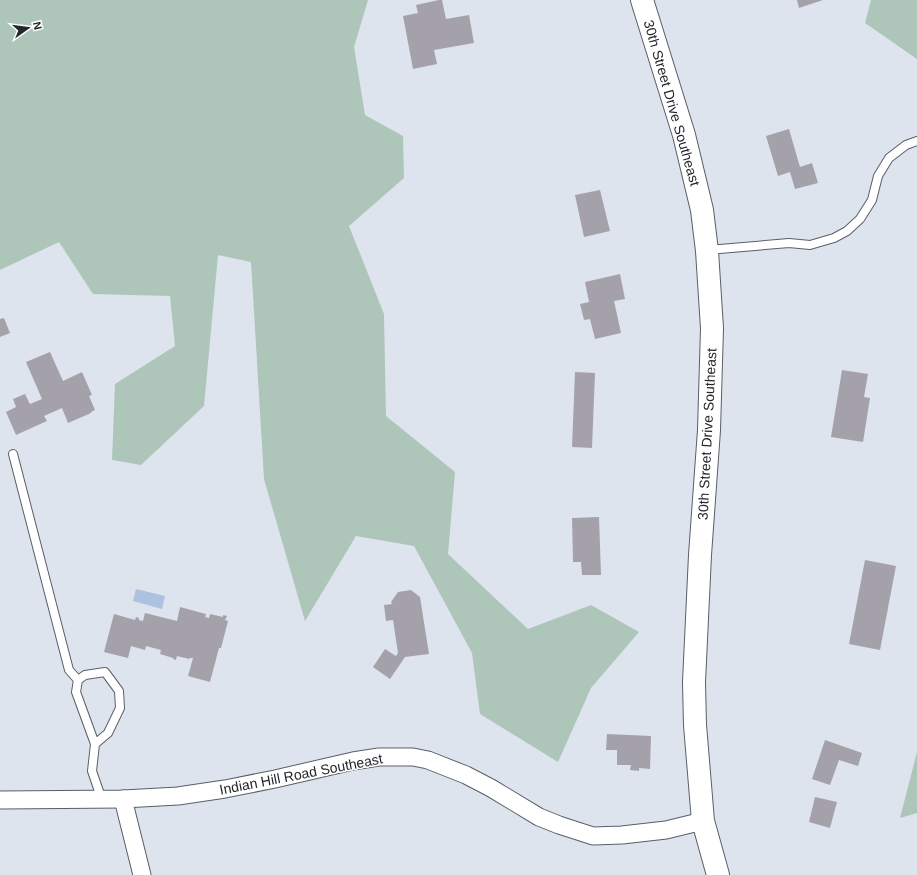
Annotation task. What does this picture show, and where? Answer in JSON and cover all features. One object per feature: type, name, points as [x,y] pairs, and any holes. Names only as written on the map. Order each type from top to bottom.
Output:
[{"type":"main road","name":"30th Street Drive Southeast","points":[[642,0],[684,135],[702,210],[707,251],[712,328],[709,430],[700,555],[694,682],[695,725],[703,821],[718,875]]},
{"type":"street","name":"Indian Hill Road Southeast","points":[[0,800],[102,800],[178,796],[268,780],[353,761],[379,758],[413,757],[428,760],[466,775],[539,817],[593,836],[622,835],[666,830],[703,821]]},
{"type":"street","points":[[123,799],[142,875]]},
{"type":"lane","points":[[707,251],[789,243],[810,244],[834,238],[847,231],[860,219],[872,200],[878,176],[889,158],[906,145],[917,141]]},
{"type":"lane","points":[[13,454],[69,670],[78,680]]},
{"type":"lane","points":[[95,744],[108,733],[120,708],[119,691],[105,672],[85,675],[78,680],[76,692],[95,744],[92,771],[102,800]]},
{"type":"green space","points":[[0,0],[368,0],[354,47],[365,115],[403,136],[404,178],[349,226],[384,314],[386,416],[455,472],[448,554],[528,629],[591,605],[639,632],[591,688],[558,762],[480,714],[472,653],[414,546],[356,536],[305,621],[264,479],[251,262],[218,255],[204,406],[141,465],[112,460],[115,384],[175,346],[170,296],[93,294],[59,242],[0,270]]},
{"type":"green space","points":[[871,0],[917,0],[917,59],[865,23]]},
{"type":"green space","points":[[917,752],[917,813],[900,818]]},
{"type":"water","points":[[136,589],[165,596],[162,609],[133,601]]},
{"type":"building","points":[[442,0],[446,19],[469,15],[474,43],[434,50],[437,64],[413,69],[403,16],[418,13],[416,5]]},
{"type":"building","points":[[797,0],[823,0],[799,8]]},
{"type":"building","points":[[789,129],[800,167],[812,163],[818,183],[795,189],[790,172],[778,176],[766,136]]},
{"type":"building","points":[[600,190],[610,231],[584,237],[575,195]]},
{"type":"building","points":[[620,274],[625,299],[614,301],[621,333],[595,339],[590,319],[584,320],[580,304],[589,302],[585,282]]},
{"type":"building","points":[[4,318],[10,333],[0,337],[0,319]]},
{"type":"building","points":[[50,352],[63,381],[82,372],[92,395],[89,396],[95,410],[68,423],[62,408],[44,416],[47,421],[16,435],[6,412],[16,407],[13,399],[25,394],[30,404],[42,399],[26,362]]},
{"type":"building","points":[[842,370],[868,374],[864,397],[870,398],[863,442],[831,437]]},
{"type":"building","points":[[575,372],[595,373],[592,448],[572,447]]},
{"type":"building","points":[[599,517],[601,575],[582,575],[581,562],[573,562],[572,518]]},
{"type":"building","points":[[865,560],[896,566],[880,650],[849,644]]},
{"type":"building","points":[[411,590],[420,597],[429,654],[405,657],[390,679],[373,667],[385,649],[396,656],[398,653],[393,620],[386,621],[384,605],[392,604],[391,602],[398,592]]},
{"type":"building","points":[[180,607],[206,614],[205,617],[209,618],[210,614],[223,617],[223,615],[227,616],[225,620],[228,621],[210,682],[188,676],[193,658],[189,659],[177,656],[176,660],[160,654],[161,650],[146,646],[145,650],[131,646],[128,658],[104,652],[114,614],[135,620],[136,617],[143,621],[145,613],[177,621]]},
{"type":"building","points":[[607,734],[651,736],[650,769],[639,768],[639,771],[630,770],[631,765],[617,765],[617,750],[606,750]]},
{"type":"building","points":[[825,740],[862,753],[858,766],[839,760],[830,785],[812,779]]},
{"type":"building","points":[[815,797],[837,802],[830,828],[809,822]]}]
